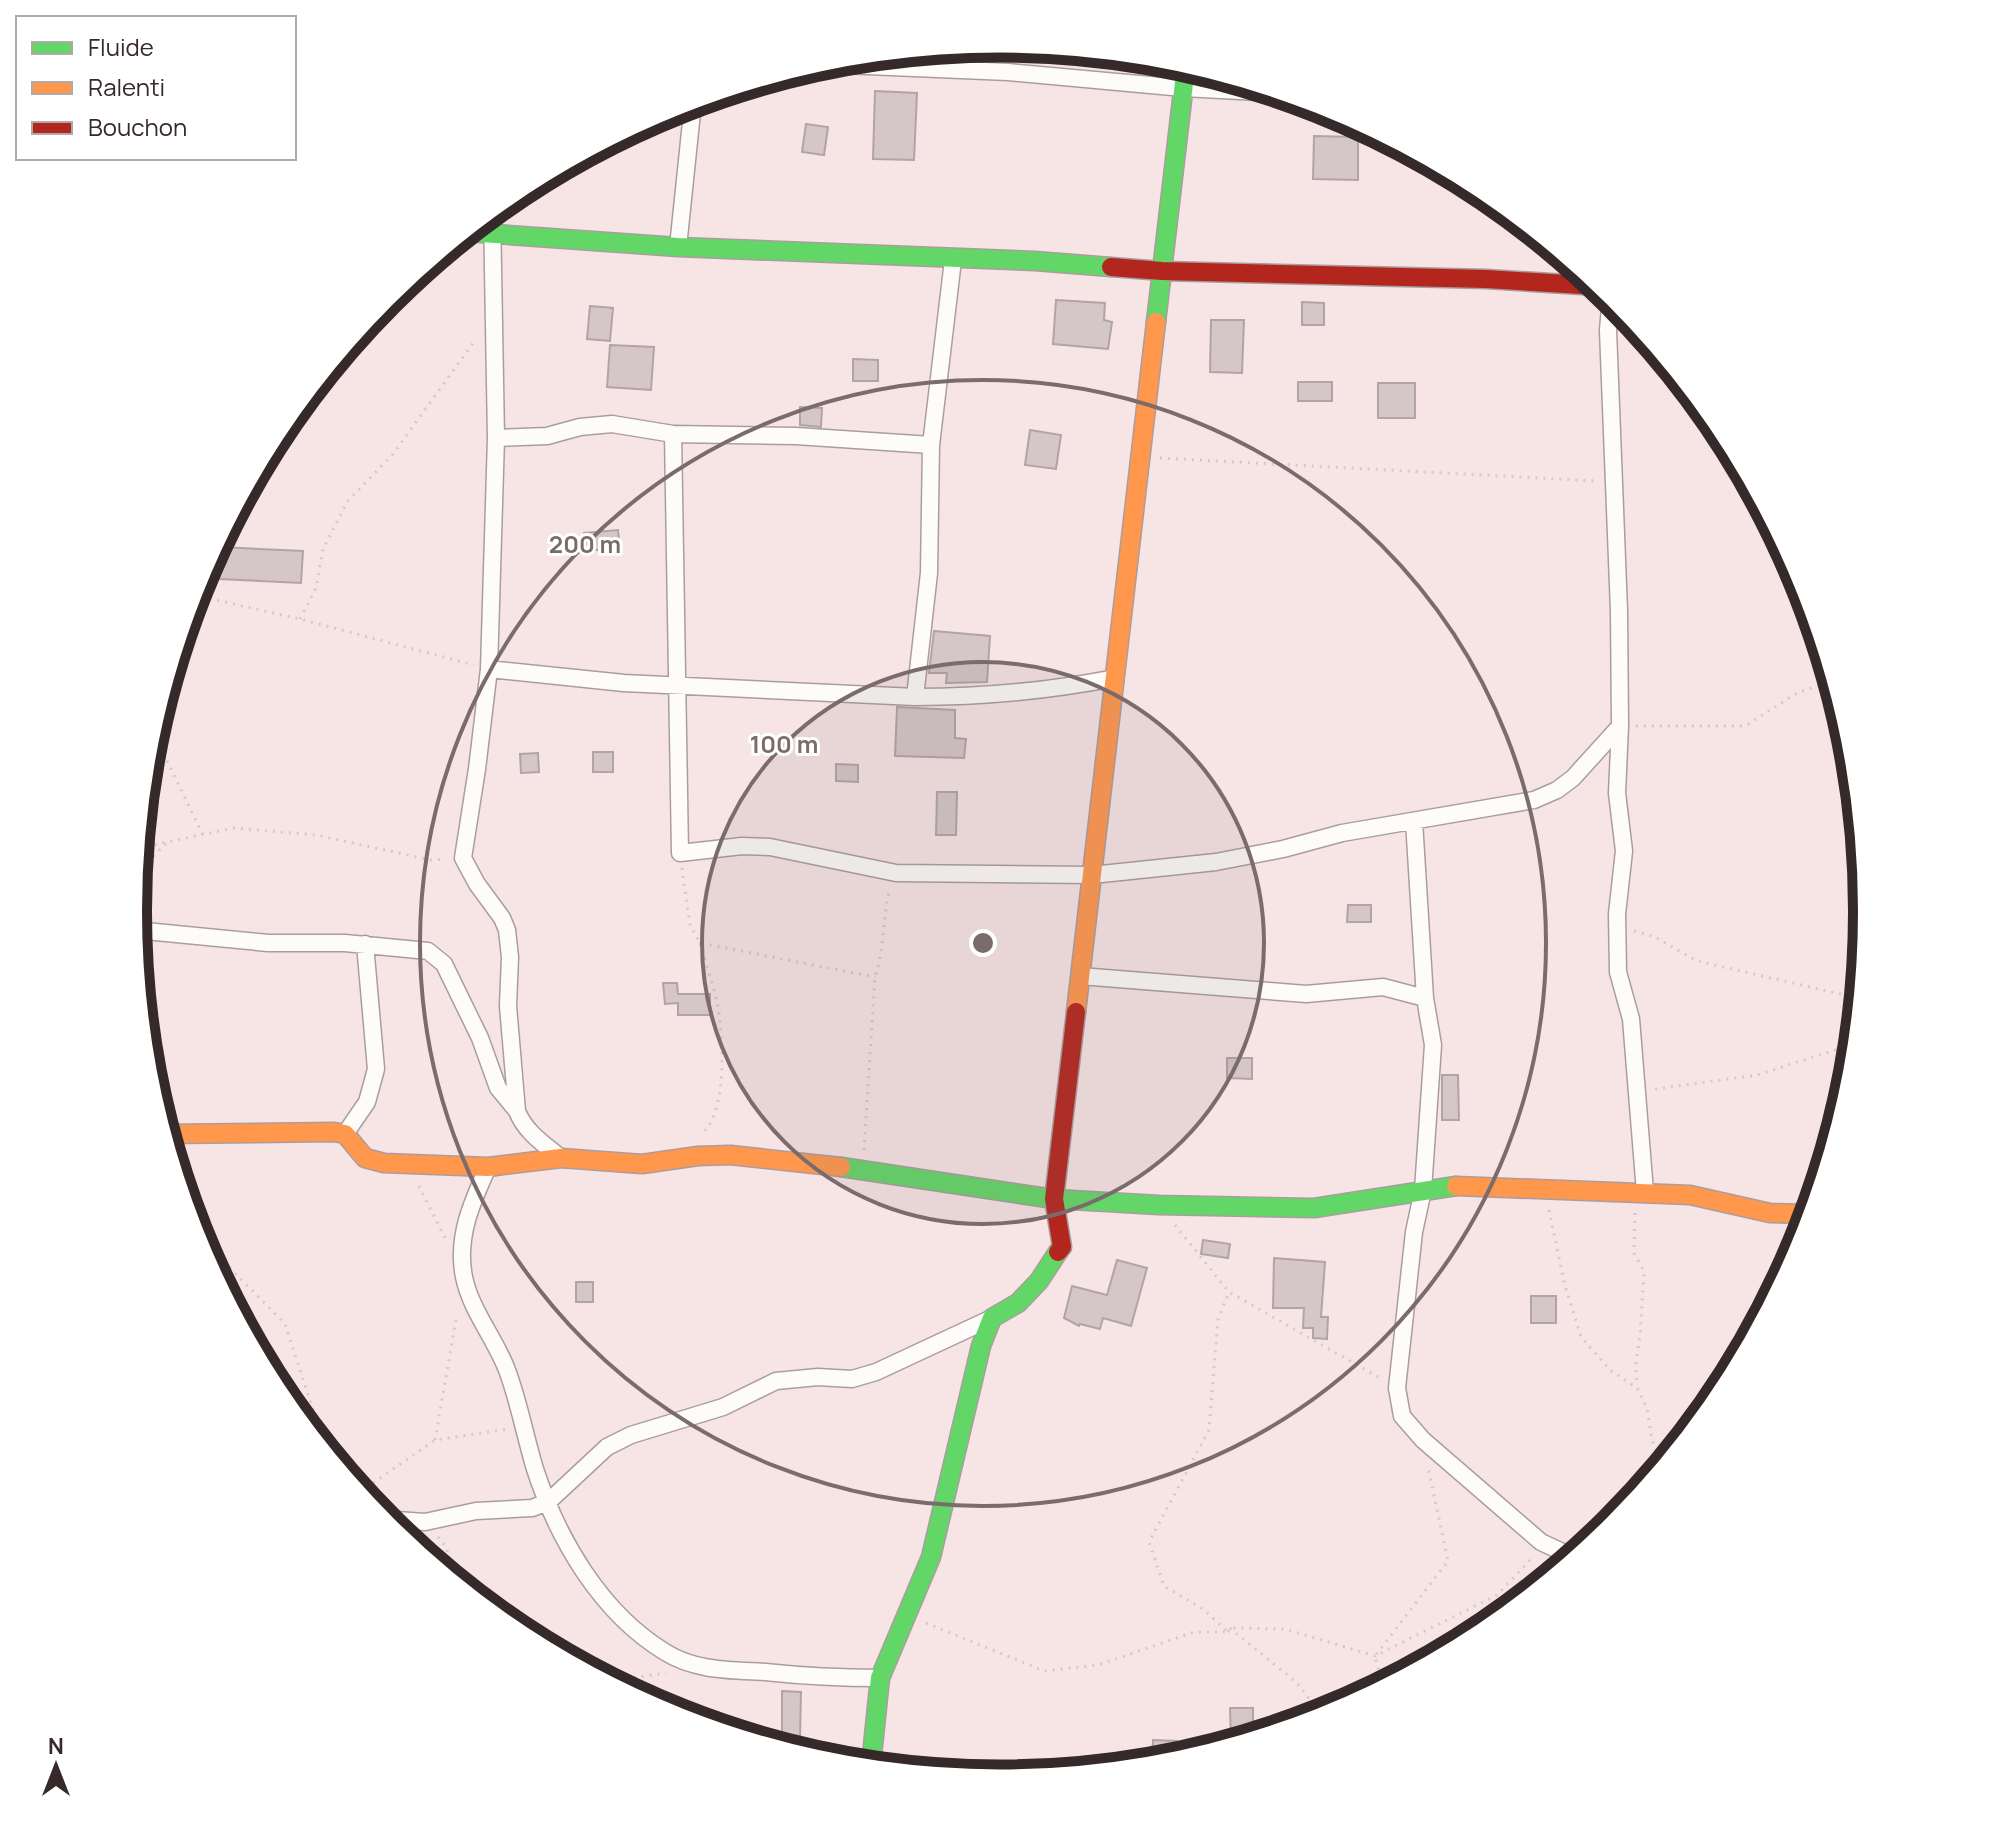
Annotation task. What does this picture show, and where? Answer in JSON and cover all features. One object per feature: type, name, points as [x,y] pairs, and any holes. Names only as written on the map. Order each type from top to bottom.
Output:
[{"type":"street","points":[[880,67],[1008,72],[1233,91]]},
{"type":"street","points":[[404,1521],[425,1522],[476,1511],[532,1508],[548,1502],[607,1447],[631,1435],[723,1407],[776,1381],[818,1377],[852,1379],[876,1372],[1018,1303],[1039,1281],[1062,1247],[1054,1199],[1184,78]]},
{"type":"street","points":[[678,247],[692,116]]},
{"type":"street","points":[[491,227],[496,438],[489,669],[463,858],[507,930],[510,957],[508,1006],[517,1111]]},
{"type":"street","points":[[482,233],[678,247],[1035,261],[1162,271],[1575,282]]},
{"type":"street","points":[[915,697],[929,573],[931,445],[953,260]]},
{"type":"street","points":[[1609,315],[1619,597],[1617,793],[1624,851],[1617,927],[1618,972],[1631,1019],[1645,1192]]},
{"type":"street","points":[[496,438],[547,436],[580,427],[612,424],[673,434],[796,436],[931,445]]},
{"type":"street","points":[[673,434],[680,853],[742,846],[770,847],[896,873],[1092,875],[1216,862],[1342,833],[1534,800],[1557,790],[1573,778],[1620,726]]},
{"type":"street","points":[[489,669],[675,686],[915,697],[1029,691],[1115,678]]},
{"type":"street","points":[[1414,821],[1425,998],[1433,1045],[1423,1190],[1414,1232],[1397,1388],[1402,1416],[1423,1440],[1541,1542],[1562,1552]]},
{"type":"street","points":[[148,931],[268,943],[365,944],[428,951],[444,964],[480,1038],[498,1088],[517,1111],[523,1124],[561,1158]]},
{"type":"street","points":[[345,1134],[367,1102],[376,1069],[365,944]]},
{"type":"street","points":[[1080,976],[1306,994],[1383,987],[1425,998]]},
{"type":"street","points":[[177,1134],[345,1134]]},
{"type":"street","points":[[345,1134],[365,1158],[384,1163],[488,1167],[561,1158],[642,1164],[722,1155],[863,1169],[1054,1199],[1159,1205],[1314,1208],[1469,1185],[1690,1195],[1770,1213],[1797,1214]]},
{"type":"street","points":[[488,1167],[472,1200],[465,1225],[462,1241],[464,1277],[481,1322],[506,1367],[535,1470],[548,1502],[590,1582],[638,1635],[669,1655],[698,1666],[831,1678],[880,1678]]},
{"type":"street","points":[[872,1754],[880,1678],[931,1557],[981,1346],[992,1318]]},
{"type":"path","points":[[300,619],[316,588],[323,549],[347,502],[393,454],[477,338]]},
{"type":"path","points":[[1140,457],[1613,482]]},
{"type":"path","points":[[207,598],[489,669]]},
{"type":"path","points":[[1620,726],[1745,726],[1797,693],[1822,684]]},
{"type":"path","points":[[162,751],[203,835]]},
{"type":"path","points":[[150,846],[234,828],[316,835],[431,860],[463,858]]},
{"type":"path","points":[[149,861],[167,842]]},
{"type":"path","points":[[680,853],[690,925],[700,943],[720,1020],[720,1100],[714,1120],[695,1140]]},
{"type":"path","points":[[863,1169],[875,977],[883,955],[886,906],[896,873]]},
{"type":"path","points":[[1617,927],[1655,937],[1697,961],[1848,996]]},
{"type":"path","points":[[700,943],[875,977]]},
{"type":"path","points":[[1639,1093],[1757,1075],[1842,1048]]},
{"type":"path","points":[[408,1164],[450,1249]]},
{"type":"path","points":[[1545,1187],[1564,1282],[1581,1337],[1610,1370],[1637,1388]]},
{"type":"path","points":[[1645,1192],[1635,1214],[1634,1253],[1644,1271],[1636,1364],[1637,1388],[1647,1408],[1657,1454]]},
{"type":"path","points":[[1159,1205],[1229,1292],[1397,1388]]},
{"type":"path","points":[[222,1260],[285,1324],[318,1423]]},
{"type":"path","points":[[435,1440],[464,1277]]},
{"type":"path","points":[[1229,1292],[1218,1319],[1209,1430],[1149,1542],[1164,1586],[1203,1609],[1297,1683],[1313,1704]]},
{"type":"path","points":[[370,1485],[435,1440],[524,1427]]},
{"type":"path","points":[[1375,1656],[1448,1561],[1423,1440]]},
{"type":"path","points":[[425,1522],[446,1547],[451,1563]]},
{"type":"path","points":[[907,1616],[1044,1671],[1098,1665],[1194,1632],[1229,1630],[1285,1629],[1375,1656],[1497,1595],[1528,1564],[1541,1542]]},
{"type":"path","points":[[1375,1656],[1380,1675]]},
{"type":"path","points":[[627,1678],[698,1666]]},
{"type":"building","points":[[875,91],[917,93],[914,160],[873,159]]},
{"type":"building","points":[[806,124],[828,127],[824,155],[802,152]]},
{"type":"building","points":[[1314,136],[1358,137],[1358,180],[1313,179]]},
{"type":"building","points":[[1056,300],[1105,303],[1104,320],[1112,322],[1108,349],[1053,344]]},
{"type":"building","points":[[1302,302],[1324,303],[1324,325],[1302,325]]},
{"type":"building","points":[[590,306],[613,308],[610,341],[587,339]]},
{"type":"building","points":[[1211,320],[1244,320],[1242,373],[1210,372]]},
{"type":"building","points":[[610,345],[654,347],[651,390],[607,387]]},
{"type":"building","points":[[853,359],[878,360],[878,381],[853,381]]},
{"type":"building","points":[[1298,382],[1332,382],[1332,401],[1298,401]]},
{"type":"building","points":[[1378,383],[1415,383],[1415,418],[1378,418]]},
{"type":"building","points":[[800,407],[822,408],[821,427],[800,425]]},
{"type":"building","points":[[1030,430],[1061,435],[1056,469],[1025,465]]},
{"type":"building","points":[[618,530],[620,548],[586,551],[584,533]]},
{"type":"building","points":[[229,547],[303,551],[301,583],[219,579],[219,569]]},
{"type":"building","points":[[934,631],[990,636],[987,682],[946,683],[947,673],[929,673]]},
{"type":"building","points":[[897,707],[955,710],[955,738],[966,739],[964,758],[895,756]]},
{"type":"building","points":[[593,752],[613,752],[613,772],[593,772]]},
{"type":"building","points":[[538,753],[539,772],[521,773],[520,754]]},
{"type":"building","points":[[836,764],[858,765],[858,782],[836,781]]},
{"type":"building","points":[[937,792],[957,792],[956,835],[936,835]]},
{"type":"building","points":[[1348,905],[1371,905],[1371,922],[1347,922]]},
{"type":"building","points":[[663,983],[677,983],[678,994],[710,994],[710,1015],[678,1015],[678,1003],[665,1004]]},
{"type":"building","points":[[1227,1058],[1252,1058],[1252,1079],[1227,1078]]},
{"type":"building","points":[[1442,1075],[1458,1075],[1459,1120],[1442,1120]]},
{"type":"building","points":[[1203,1240],[1230,1244],[1228,1258],[1201,1254]]},
{"type":"building","points":[[1274,1258],[1325,1262],[1321,1317],[1328,1317],[1327,1339],[1313,1338],[1313,1328],[1303,1328],[1304,1308],[1273,1308]]},
{"type":"building","points":[[1117,1260],[1147,1268],[1131,1326],[1103,1318],[1100,1329],[1079,1326],[1064,1318],[1072,1286],[1107,1295]]},
{"type":"building","points":[[576,1282],[593,1282],[593,1302],[576,1302]]},
{"type":"building","points":[[1531,1296],[1556,1296],[1556,1323],[1531,1323]]},
{"type":"building","points":[[782,1691],[801,1692],[800,1740],[782,1736]]},
{"type":"building","points":[[1230,1708],[1253,1708],[1253,1725],[1231,1732]]},
{"type":"building","points":[[1153,1740],[1177,1741],[1177,1745],[1153,1750]]},
{"type":"traffic: fast","points":[[1156,322],[1185,78]]},
{"type":"traffic: fast","points":[[482,233],[678,247],[1035,261],[1111,267]]},
{"type":"traffic: fast","points":[[841,1167],[1054,1199],[1159,1205],[1314,1208],[1456,1186]]},
{"type":"traffic: fast","points":[[872,1754],[880,1678],[931,1557],[981,1346],[992,1318],[1018,1303],[1039,1281],[1058,1252]]},
{"type":"traffic: slow","points":[[1076,1012],[1156,322]]},
{"type":"traffic: slow","points":[[177,1134],[334,1132],[345,1134],[365,1158],[384,1163],[488,1167],[561,1158],[642,1164],[730,1155],[841,1167]]},
{"type":"traffic: slow","points":[[1456,1186],[1690,1195],[1770,1213],[1797,1214]]},
{"type":"traffic: jam","points":[[1111,267],[1578,285]]},
{"type":"traffic: jam","points":[[1058,1252],[1062,1247],[1054,1199],[1076,1012]]}]
